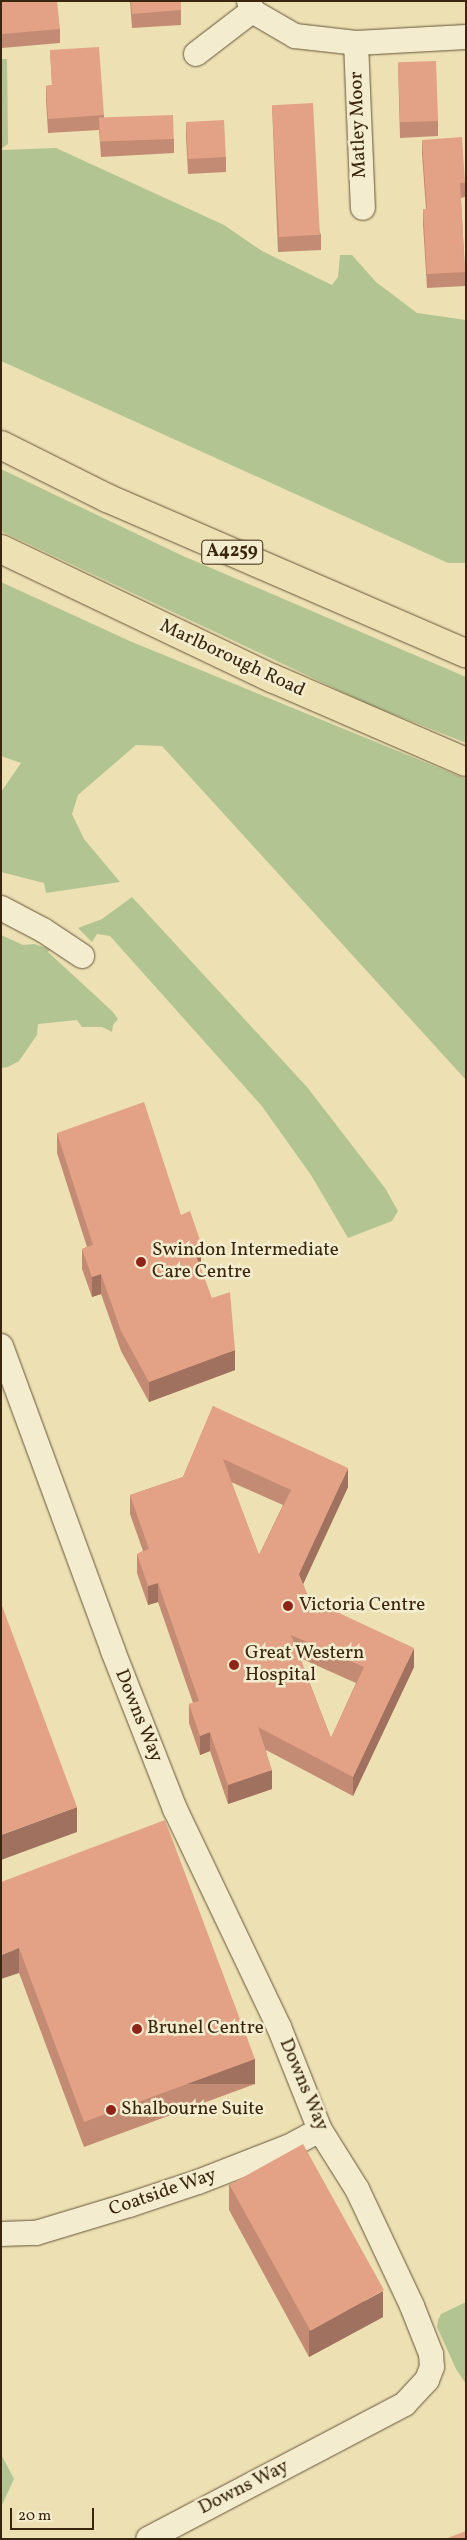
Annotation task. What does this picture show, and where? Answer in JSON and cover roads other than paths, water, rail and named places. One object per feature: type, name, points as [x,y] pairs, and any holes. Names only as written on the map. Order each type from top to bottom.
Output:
[{"type":"main road","name":"A4259","points":[[1,445],[107,498],[466,653]]},
{"type":"main road","name":"Marlborough Road","points":[[1,549],[274,679],[466,762]]},
{"type":"street","points":[[196,54],[251,6],[295,36],[356,43],[466,37]]},
{"type":"street","name":"Matley Moor","points":[[356,43],[363,208]]},
{"type":"street","points":[[1,908],[43,930],[82,956]]},
{"type":"street","name":"Downs Way","points":[[1,1346],[151,1750],[197,1856],[279,2027],[320,2130],[349,2173],[423,2332],[431,2354],[432,2367],[427,2380],[405,2404],[148,2539]]},
{"type":"street","name":"Coatside Way","points":[[1,2234],[36,2233],[129,2205],[198,2182],[288,2147],[320,2130]]},
{"type":"place","name":"Swindon Intermediate Care Centre","points":[[141,1262]]},
{"type":"place","name":"Victoria Centre","points":[[288,1606]]},
{"type":"place","name":"Great Western Hospital","points":[[234,1665]]},
{"type":"place","name":"Brunel Centre","points":[[137,2029]]},
{"type":"place","name":"Shalbourne Suite","points":[[111,2110]]}]
